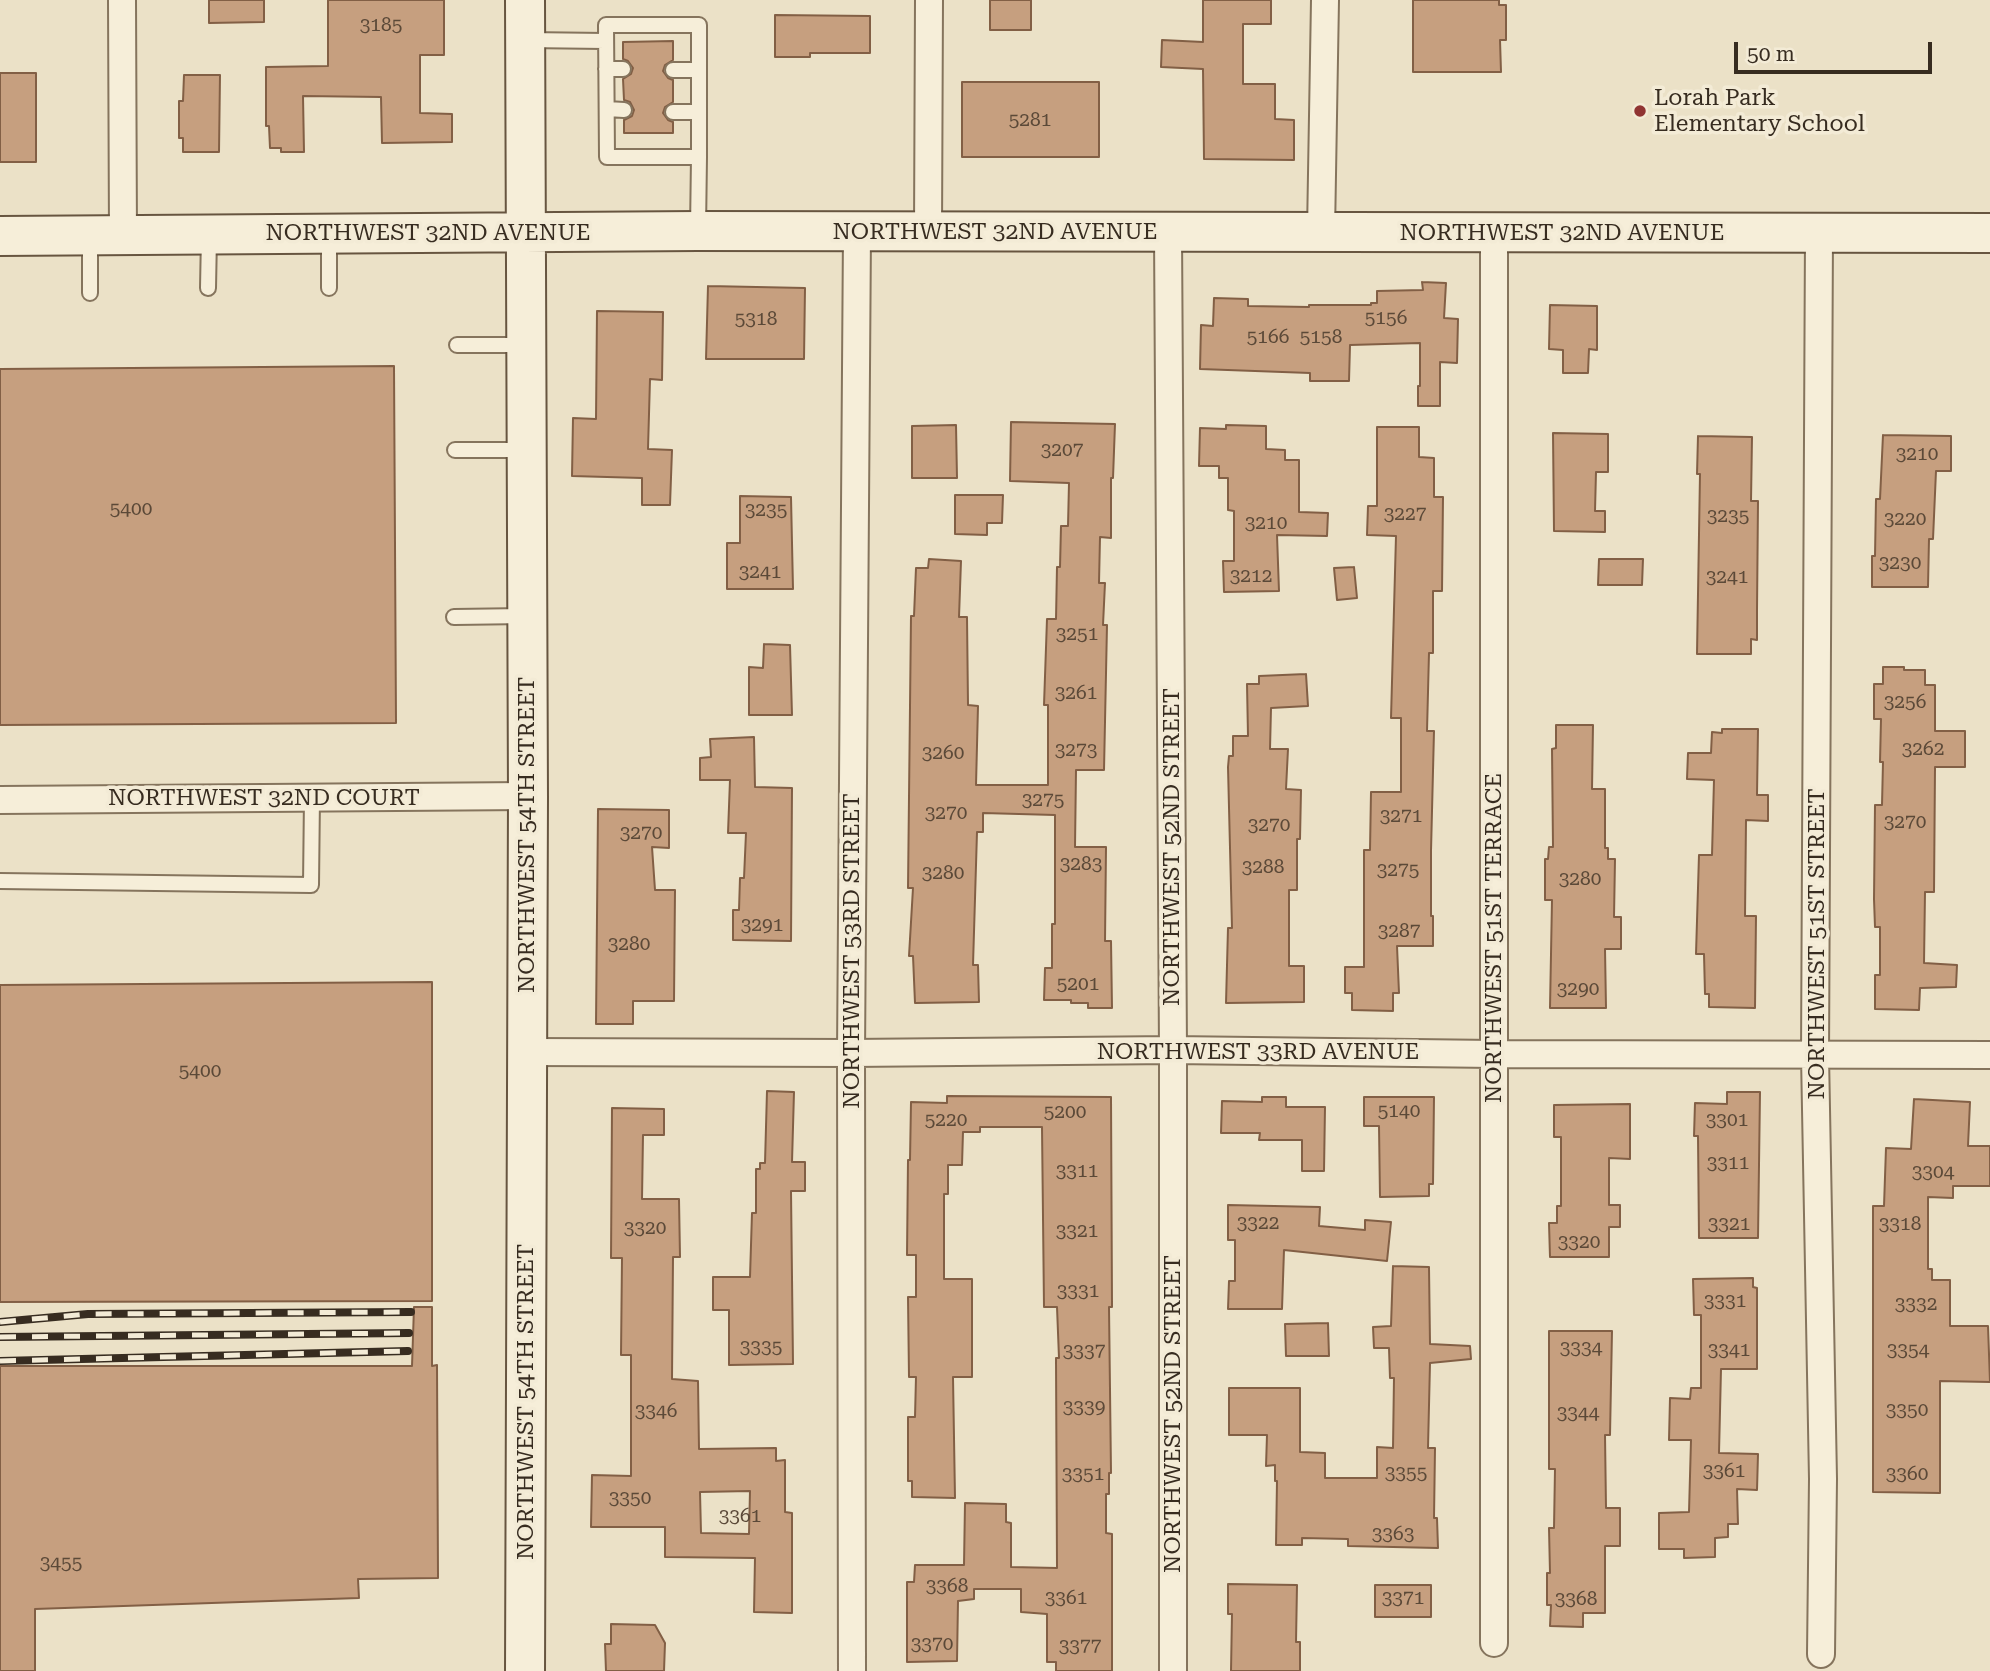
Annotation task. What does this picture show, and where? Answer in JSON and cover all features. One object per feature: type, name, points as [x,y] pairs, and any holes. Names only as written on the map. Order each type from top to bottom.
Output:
[{"type":"main road","name":"NORTHWEST 54TH STREET","points":[[525,0],[528,616],[526,1671]]},
{"type":"main road","name":"NORTHWEST 32ND AVENUE","points":[[0,236],[527,231],[1990,233]]},
{"type":"street","points":[[107,235],[122,0]]},
{"type":"street","points":[[928,232],[929,0]]},
{"type":"street","points":[[1321,232],[1325,0]]},
{"type":"street","name":"NORTHWEST 53RD STREET","points":[[852,1671],[851,1053],[857,232]]},
{"type":"street","name":"NORTHWEST 52ND STREET","points":[[1168,232],[1173,1050],[1173,1671]]},
{"type":"street","name":"NORTHWEST 51ST TERRACE","points":[[1494,233],[1494,1643]]},
{"type":"street","name":"NORTHWEST 51ST STREET","points":[[1819,233],[1815,1056],[1824,1479],[1821,1654]]},
{"type":"street","name":"NORTHWEST 32ND COURT","points":[[0,800],[528,796]]},
{"type":"street","name":"NORTHWEST 33RD AVENUE","points":[[526,1052],[1173,1050],[1990,1055]]},
{"type":"lane","points":[[698,231],[699,157],[699,112],[698,70],[699,25],[606,24],[607,157],[699,157]]},
{"type":"lane","points":[[526,40],[605,41]]},
{"type":"lane","points":[[606,69],[623,69]]},
{"type":"lane","points":[[673,69],[698,70]]},
{"type":"lane","points":[[607,110],[624,110]]},
{"type":"lane","points":[[673,112],[699,112]]},
{"type":"lane","points":[[329,233],[329,288]]},
{"type":"lane","points":[[208,288],[209,234]]},
{"type":"lane","points":[[90,293],[107,235]]},
{"type":"lane","points":[[457,345],[527,345]]},
{"type":"lane","points":[[455,450],[527,450]]},
{"type":"lane","points":[[454,617],[528,616]]},
{"type":"lane","points":[[0,881],[312,885],[312,797]]},
{"type":"building","points":[[209,0],[264,0],[264,22],[209,23]]},
{"type":"building","points":[[328,0],[444,0],[444,55],[420,55],[420,113],[452,114],[452,142],[382,143],[381,97],[303,96],[304,152],[281,152],[281,148],[270,148],[269,126],[266,126],[266,67],[328,66]]},
{"type":"building","points":[[990,0],[1031,0],[1031,30],[990,30]]},
{"type":"building","points":[[1203,0],[1271,0],[1271,24],[1243,24],[1243,84],[1275,84],[1275,119],[1294,120],[1294,160],[1204,159],[1203,69],[1161,67],[1162,40],[1203,42]]},
{"type":"building","points":[[1413,0],[1499,0],[1499,5],[1506,5],[1506,40],[1500,40],[1501,72],[1413,72]]},
{"type":"building","points":[[775,15],[870,16],[870,53],[810,53],[810,57],[775,57]]},
{"type":"building","points":[[673,41],[673,60],[665,65],[663,71],[673,80],[673,102],[665,107],[663,113],[673,122],[673,133],[624,133],[624,120],[632,116],[634,110],[630,102],[624,100],[623,79],[631,74],[633,68],[623,59],[623,42]]},
{"type":"building","points":[[0,73],[36,73],[36,162],[0,162]]},
{"type":"building","points":[[184,75],[220,75],[219,152],[183,152],[183,138],[179,138],[179,101],[183,101]]},
{"type":"building","points":[[962,82],[1099,82],[1099,157],[962,157]]},
{"type":"building","points":[[1422,282],[1446,283],[1444,318],[1458,319],[1457,363],[1440,362],[1440,406],[1418,406],[1420,343],[1350,345],[1349,381],[1310,381],[1310,373],[1200,369],[1201,325],[1213,326],[1214,298],[1248,299],[1248,306],[1371,305],[1377,303],[1377,291],[1423,290]]},
{"type":"building","points":[[708,286],[805,288],[804,359],[706,359]]},
{"type":"building","points":[[1550,305],[1597,306],[1597,350],[1589,349],[1588,373],[1563,373],[1563,350],[1549,349]]},
{"type":"building","points":[[597,311],[663,312],[662,380],[650,379],[648,449],[672,450],[670,505],[642,505],[642,478],[572,476],[573,418],[596,419]]},
{"type":"building","points":[[394,366],[396,723],[0,725],[0,369]]},
{"type":"building","points":[[1011,422],[1115,424],[1111,478],[1111,538],[1100,537],[1099,583],[1105,583],[1103,625],[1107,625],[1104,770],[1076,770],[1075,847],[1106,847],[1105,941],[1111,941],[1112,1008],[1088,1008],[1088,1003],[1071,1003],[1071,1000],[1044,1000],[1045,968],[1052,968],[1052,924],[1055,924],[1055,815],[983,813],[983,832],[977,832],[973,965],[978,965],[979,1002],[915,1003],[913,956],[909,956],[913,888],[908,888],[911,616],[914,616],[916,568],[928,568],[929,559],[961,561],[959,617],[967,617],[968,705],[978,706],[976,785],[1048,785],[1048,705],[1044,705],[1047,619],[1056,619],[1057,567],[1060,567],[1061,526],[1068,526],[1069,483],[1010,481]]},
{"type":"building","points":[[956,425],[957,478],[912,478],[912,426]]},
{"type":"building","points":[[1226,425],[1266,426],[1266,449],[1285,450],[1285,460],[1299,460],[1299,512],[1328,513],[1327,536],[1277,535],[1279,591],[1224,592],[1223,561],[1234,561],[1234,511],[1228,510],[1228,478],[1219,478],[1219,466],[1199,466],[1200,428],[1226,429]]},
{"type":"building","points":[[1377,427],[1419,427],[1419,457],[1434,458],[1434,497],[1443,497],[1442,591],[1433,591],[1433,653],[1429,653],[1427,731],[1434,731],[1431,851],[1433,946],[1397,946],[1399,993],[1393,993],[1393,1011],[1352,1010],[1352,993],[1345,993],[1345,967],[1364,967],[1364,850],[1370,850],[1371,792],[1401,792],[1401,718],[1391,718],[1396,536],[1367,535],[1368,506],[1377,506]]},
{"type":"building","points":[[1553,433],[1608,434],[1608,472],[1596,472],[1595,511],[1605,511],[1605,532],[1554,531]]},
{"type":"building","points":[[1883,435],[1951,436],[1951,471],[1936,471],[1933,539],[1929,539],[1928,587],[1872,587],[1876,499],[1880,499]]},
{"type":"building","points":[[1698,436],[1752,437],[1751,501],[1758,501],[1757,640],[1751,639],[1751,654],[1697,654],[1700,474],[1697,474]]},
{"type":"building","points":[[955,495],[1003,495],[1002,523],[987,523],[987,535],[955,534]]},
{"type":"building","points":[[740,496],[791,497],[793,589],[727,589],[727,543],[740,543]]},
{"type":"building","points":[[1599,559],[1643,559],[1642,585],[1598,585]]},
{"type":"building","points":[[1354,567],[1357,598],[1337,600],[1334,568]]},
{"type":"building","points":[[764,644],[790,645],[792,715],[749,715],[749,667],[763,668]]},
{"type":"building","points":[[1883,667],[1925,670],[1925,685],[1935,685],[1935,731],[1965,731],[1965,767],[1935,767],[1934,892],[1925,892],[1924,963],[1957,965],[1956,987],[1920,988],[1919,1010],[1875,1009],[1875,975],[1880,975],[1880,927],[1875,927],[1875,805],[1882,805],[1883,762],[1880,762],[1881,719],[1874,719],[1874,684],[1883,684]]},
{"type":"building","points":[[1306,674],[1308,706],[1271,708],[1270,749],[1288,749],[1286,789],[1301,790],[1297,890],[1289,890],[1289,966],[1304,966],[1304,1002],[1226,1003],[1228,928],[1232,928],[1228,767],[1229,756],[1233,756],[1233,736],[1248,736],[1247,684],[1259,684],[1259,676]]},
{"type":"building","points":[[1556,725],[1593,725],[1592,789],[1605,789],[1605,848],[1608,848],[1608,859],[1615,859],[1614,917],[1621,917],[1621,949],[1605,949],[1606,1008],[1550,1008],[1552,900],[1545,900],[1545,859],[1548,859],[1549,847],[1553,847],[1552,749],[1556,748]]},
{"type":"building","points":[[1722,729],[1758,729],[1757,795],[1768,795],[1768,821],[1746,820],[1745,916],[1756,916],[1755,1008],[1709,1007],[1709,994],[1705,994],[1704,954],[1696,954],[1699,855],[1712,855],[1714,780],[1687,779],[1688,753],[1711,753],[1712,732],[1722,733]]},
{"type":"building","points":[[754,737],[755,787],[792,788],[791,941],[733,940],[733,910],[739,910],[746,833],[728,833],[730,780],[700,780],[700,758],[711,757],[710,739]]},
{"type":"building","points":[[598,809],[669,810],[669,848],[652,847],[655,890],[675,890],[674,1001],[633,1001],[633,1024],[596,1024]]},
{"type":"building","points":[[432,982],[432,1301],[0,1302],[0,985]]},
{"type":"building","points":[[767,1091],[794,1092],[792,1162],[805,1162],[805,1191],[791,1191],[793,1364],[729,1365],[729,1310],[713,1310],[713,1277],[750,1277],[752,1213],[756,1213],[756,1169],[760,1169],[760,1163],[765,1163]]},
{"type":"building","points":[[1727,1092],[1760,1092],[1758,1238],[1699,1238],[1695,1103],[1727,1104]]},
{"type":"building","points":[[947,1096],[1111,1097],[1111,1473],[1109,1494],[1106,1494],[1106,1533],[1112,1534],[1112,1671],[1056,1671],[1056,1662],[1047,1662],[1047,1614],[1021,1612],[1021,1589],[974,1589],[974,1599],[958,1601],[957,1661],[907,1662],[907,1582],[914,1582],[915,1565],[964,1565],[965,1503],[1006,1504],[1006,1522],[1011,1523],[1011,1567],[1057,1568],[1056,1358],[1059,1358],[1057,1307],[1044,1307],[1042,1127],[980,1127],[980,1132],[963,1132],[962,1165],[948,1165],[948,1194],[944,1194],[944,1279],[972,1279],[972,1377],[953,1377],[955,1498],[912,1497],[912,1481],[908,1481],[908,1417],[915,1417],[916,1377],[909,1377],[908,1297],[916,1297],[916,1255],[907,1255],[911,1102],[947,1103]]},
{"type":"building","points":[[1262,1097],[1286,1097],[1286,1107],[1325,1107],[1324,1171],[1302,1171],[1302,1140],[1259,1140],[1260,1133],[1221,1133],[1222,1101],[1262,1102]]},
{"type":"building","points":[[1364,1097],[1434,1097],[1433,1184],[1429,1184],[1429,1196],[1380,1197],[1379,1126],[1364,1126]]},
{"type":"building","points":[[1914,1099],[1970,1102],[1968,1146],[1990,1146],[1990,1186],[1953,1186],[1953,1198],[1928,1197],[1928,1269],[1932,1269],[1932,1280],[1950,1280],[1950,1326],[1988,1326],[1990,1382],[1940,1381],[1940,1493],[1873,1492],[1873,1206],[1884,1206],[1886,1148],[1911,1149]]},
{"type":"building","points":[[1630,1104],[1630,1159],[1609,1158],[1609,1205],[1620,1205],[1620,1227],[1609,1227],[1609,1257],[1550,1257],[1549,1223],[1557,1223],[1557,1206],[1561,1206],[1561,1137],[1554,1137],[1554,1105]]},
{"type":"building","points":[[612,1108],[664,1109],[664,1135],[643,1135],[642,1199],[679,1199],[680,1257],[673,1257],[672,1379],[698,1381],[699,1449],[776,1448],[776,1461],[785,1460],[785,1512],[792,1513],[792,1613],[754,1612],[755,1558],[665,1557],[665,1527],[591,1527],[592,1475],[631,1476],[631,1355],[621,1355],[622,1258],[611,1258]],"holes":[[[750,1491],[749,1534],[701,1533],[700,1492]]]},
{"type":"building","points":[[1228,1205],[1320,1207],[1319,1226],[1365,1230],[1365,1220],[1391,1222],[1387,1261],[1284,1250],[1282,1309],[1228,1309],[1229,1281],[1235,1281],[1235,1240],[1228,1240]]},
{"type":"building","points":[[1393,1266],[1429,1267],[1430,1344],[1470,1346],[1471,1359],[1430,1363],[1428,1448],[1435,1448],[1434,1518],[1437,1518],[1438,1548],[1348,1546],[1348,1539],[1302,1538],[1302,1545],[1276,1545],[1277,1481],[1275,1465],[1266,1466],[1267,1435],[1229,1435],[1229,1388],[1300,1388],[1300,1452],[1325,1453],[1325,1478],[1377,1478],[1377,1447],[1393,1448],[1394,1378],[1390,1378],[1389,1348],[1374,1348],[1373,1327],[1391,1326]]},
{"type":"building","points":[[1753,1278],[1753,1287],[1757,1288],[1757,1369],[1721,1369],[1719,1453],[1758,1454],[1757,1490],[1737,1489],[1738,1524],[1728,1524],[1728,1537],[1715,1538],[1715,1557],[1684,1558],[1684,1549],[1659,1549],[1659,1513],[1689,1512],[1691,1440],[1669,1440],[1670,1398],[1690,1399],[1691,1388],[1701,1388],[1701,1315],[1694,1315],[1693,1279]]},
{"type":"building","points":[[414,1307],[432,1307],[432,1366],[437,1365],[438,1578],[358,1579],[359,1598],[35,1609],[35,1671],[0,1671],[0,1366],[412,1366]]},
{"type":"building","points":[[1328,1323],[1329,1356],[1286,1356],[1285,1324]]},
{"type":"building","points":[[1549,1331],[1612,1331],[1610,1435],[1605,1435],[1606,1508],[1620,1508],[1620,1546],[1605,1546],[1605,1613],[1583,1613],[1583,1627],[1550,1626],[1551,1605],[1547,1605],[1547,1573],[1550,1573],[1549,1528],[1554,1528],[1555,1469],[1549,1469]]},
{"type":"building","points":[[1228,1584],[1297,1585],[1296,1642],[1300,1642],[1300,1671],[1231,1671],[1232,1614],[1228,1614]]},
{"type":"building","points":[[1375,1585],[1431,1585],[1431,1617],[1375,1617]]},
{"type":"building","points":[[611,1624],[655,1625],[665,1643],[664,1671],[606,1671],[605,1644],[611,1644]]},
{"type":"railway","points":[[0,1322],[88,1314],[411,1312]]},
{"type":"railway","points":[[0,1337],[409,1333]]},
{"type":"railway","points":[[0,1361],[408,1351]]},
{"type":"place","name":"Lorah Park Elementary School","points":[[1640,111]]}]
